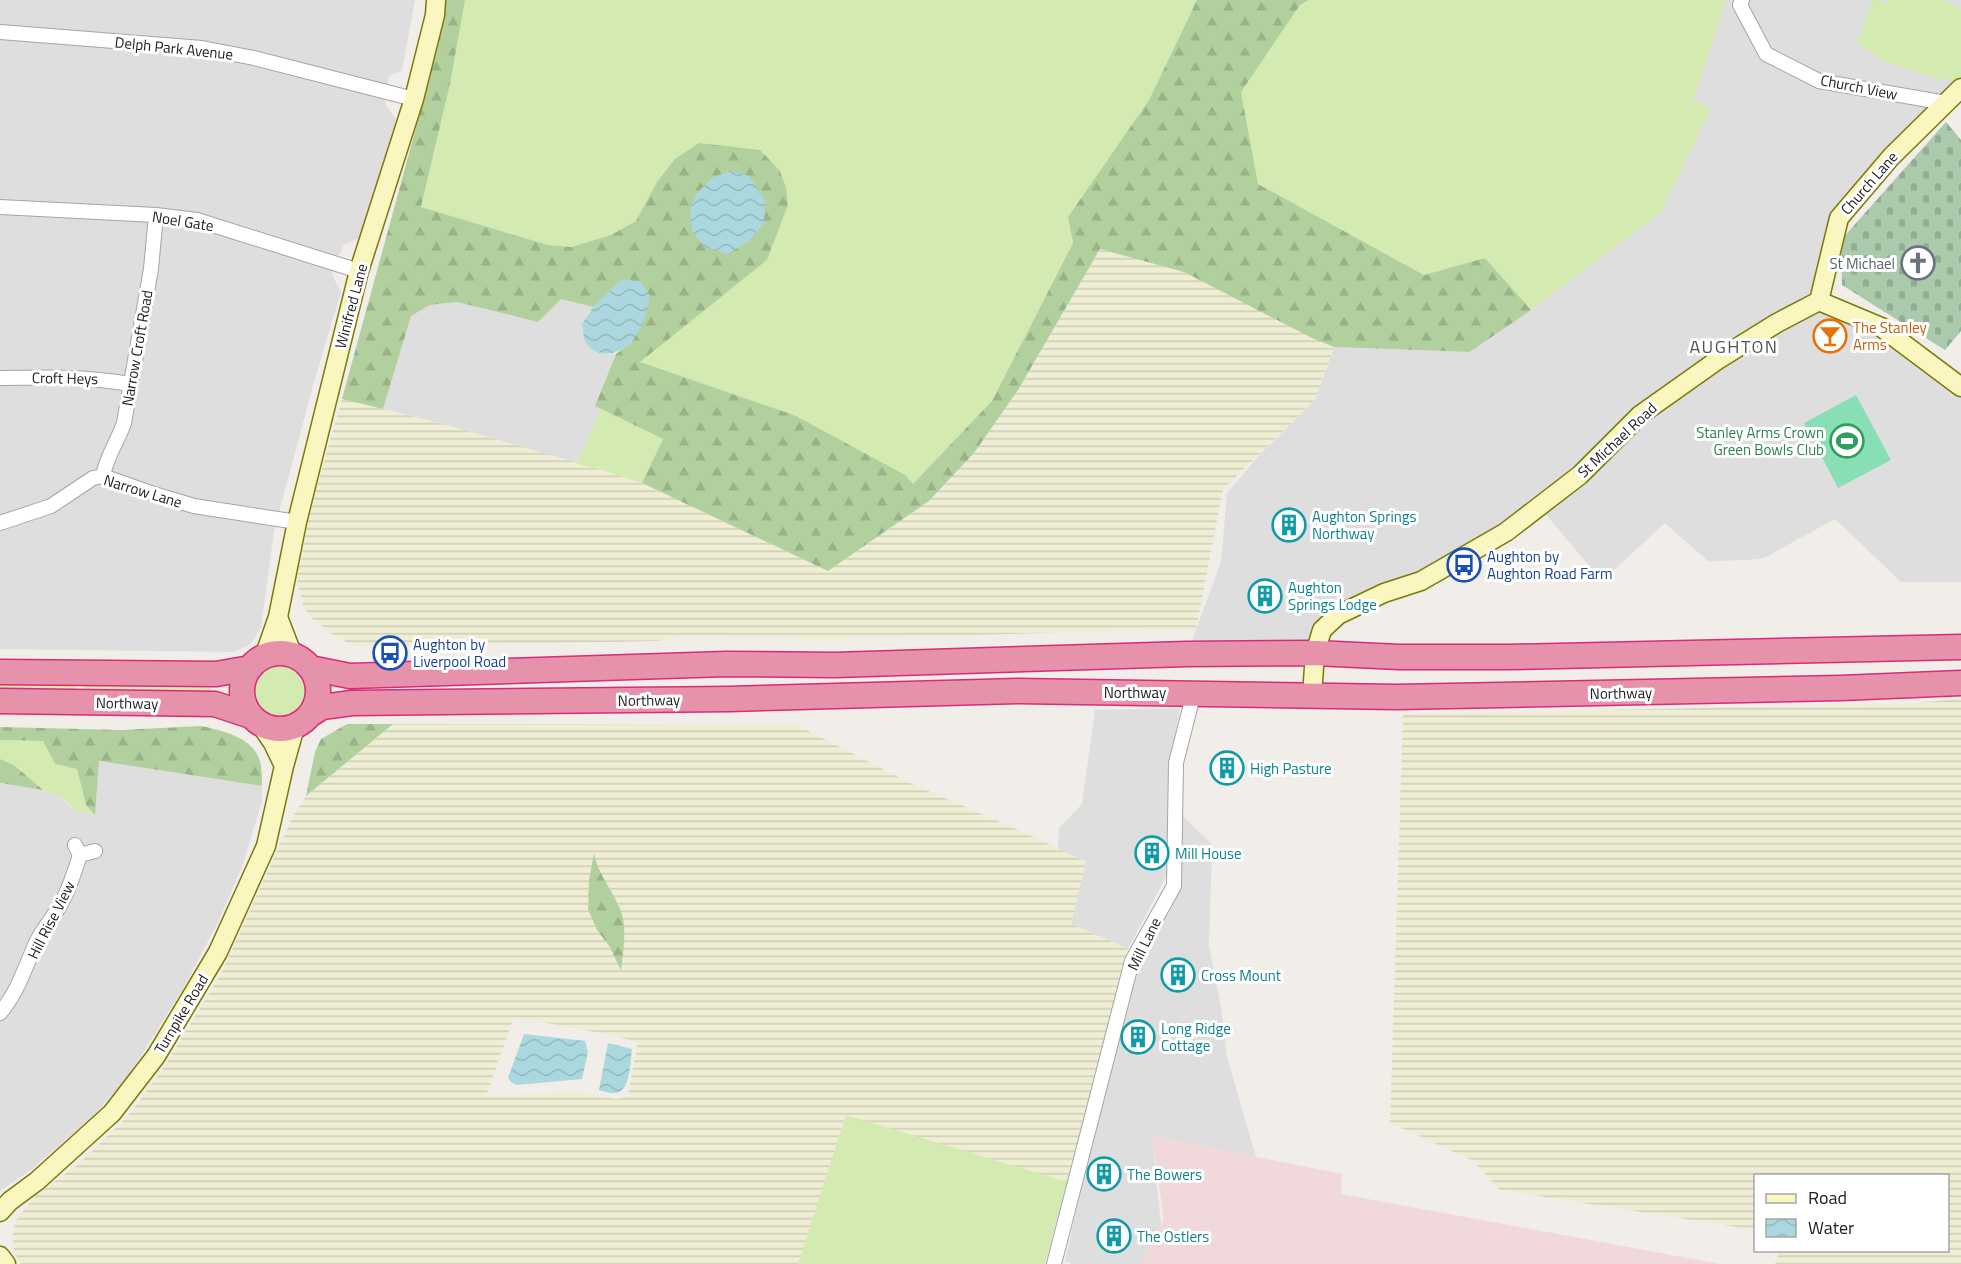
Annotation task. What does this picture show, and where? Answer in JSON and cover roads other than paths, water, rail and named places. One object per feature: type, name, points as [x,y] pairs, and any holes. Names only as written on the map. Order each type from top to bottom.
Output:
[{"type":"highway","points":[[302,662],[316,679],[318,691],[316,703],[303,720],[283,730],[270,728],[256,720],[244,705],[242,692],[244,679],[257,662],[274,654],[302,662],[350,676],[1187,654],[1315,653],[1399,657],[1498,657],[1961,647]]},
{"type":"highway","points":[[1186,692],[1187,654]]},
{"type":"highway","name":"Northway","points":[[0,672],[216,674],[257,662]]},
{"type":"highway","name":"Northway","points":[[303,720],[322,707],[352,703],[729,699],[1018,691],[1397,697],[1841,688],[1961,683]]},
{"type":"highway","name":"Northway","points":[[0,700],[215,704],[256,720]]},
{"type":"street","name":"Winifred Lane","points":[[257,662],[278,616],[297,522],[359,271],[414,99],[435,15],[436,0]]},
{"type":"street","name":"Church View","points":[[1742,0],[1740,5],[1766,54],[1819,81],[1946,103]]},
{"type":"street","name":"Delph Park Avenue","points":[[0,32],[202,48],[254,58],[414,99]]},
{"type":"street","name":"Church Lane","points":[[1819,301],[1839,218],[1891,157],[1961,88]]},
{"type":"street","name":"Noel Gate","points":[[0,207],[156,215],[198,220],[359,271]]},
{"type":"street","name":"Narrow Croft Road","points":[[103,476],[105,463],[118,441],[124,423],[151,269],[156,215]]},
{"type":"street","points":[[1819,301],[1881,327],[1961,387]]},
{"type":"street","name":"St Michael Road","points":[[1312,696],[1315,653],[1322,630],[1338,615],[1384,593],[1421,581],[1506,532],[1580,475],[1640,415],[1719,359],[1777,323],[1819,301]]},
{"type":"street","name":"Croft Heys","points":[[0,378],[87,377],[130,384]]},
{"type":"street","name":"Narrow Lane","points":[[0,523],[51,506],[93,478],[103,476],[194,506],[297,522]]},
{"type":"street","points":[[278,616],[302,662]]},
{"type":"street","name":"Mill Lane","points":[[1054,1264],[1132,962],[1174,886],[1176,763],[1191,704],[1186,692]]},
{"type":"street","points":[[256,720],[273,743],[284,765]]},
{"type":"street","name":"Turnpike Road","points":[[0,1212],[112,1113],[156,1056],[218,952],[266,846],[284,765],[303,720]]},
{"type":"street","name":"Hill Rise View","points":[[0,1013],[13,996],[37,941],[60,906],[69,887],[77,850],[95,851]]},
{"type":"street","points":[[0,1256],[6,1264]]},
{"type":"water","points":[[732,171],[749,176],[765,200],[764,223],[748,242],[727,254],[704,247],[692,231],[690,208],[698,192],[713,177]]},
{"type":"water","points":[[622,279],[641,282],[650,296],[646,314],[639,330],[628,345],[621,350],[607,354],[600,353],[588,345],[584,338],[582,324],[593,307]]},
{"type":"water","points":[[524,1034],[585,1041],[588,1052],[582,1079],[516,1085],[511,1082],[508,1078]]},
{"type":"water","points":[[608,1043],[632,1049],[626,1083],[619,1092],[613,1093],[599,1090]]},
{"type":"place","name":"St Michael","points":[[1918,263]]},
{"type":"place","name":"The Stanley Arms","points":[[1830,336]]},
{"type":"place","name":"Stanley Arms Crown Green Bowls Club","points":[[1847,441]]},
{"type":"place","name":"Aughton Springs Northway","points":[[1289,525]]},
{"type":"place","name":"Aughton by Aughton Road Farm","points":[[1464,565]]},
{"type":"place","name":"Aughton Springs Lodge","points":[[1265,596]]},
{"type":"place","name":"Aughton by Liverpool Road","points":[[390,653]]},
{"type":"place","name":"High Pasture","points":[[1227,768]]},
{"type":"place","name":"Mill House","points":[[1152,853]]},
{"type":"place","name":"Cross Mount","points":[[1178,975]]},
{"type":"place","name":"Long Ridge Cottage","points":[[1138,1037]]},
{"type":"place","name":"The Bowers","points":[[1104,1174]]},
{"type":"place","name":"The Ostlers","points":[[1114,1236]]},
{"type":"district","name":"AUGHTON","points":[[1734,346]]}]
